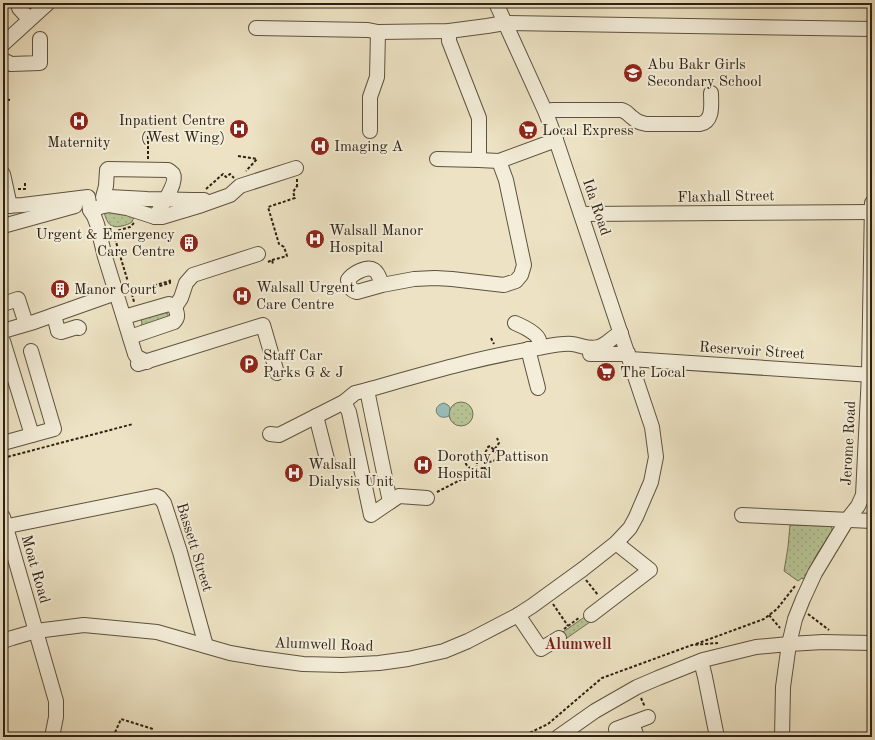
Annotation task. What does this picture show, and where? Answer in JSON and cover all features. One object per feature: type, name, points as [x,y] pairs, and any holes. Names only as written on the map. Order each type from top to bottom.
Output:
[{"type":"street","points":[[18,3],[29,19]]},
{"type":"street","points":[[3,44],[48,3]]},
{"type":"street","name":"Ida Road","points":[[496,3],[546,113],[556,140],[652,427]]},
{"type":"street","points":[[256,28],[368,30],[378,32],[449,31],[505,22],[872,29]]},
{"type":"street","points":[[449,31],[449,41],[479,118],[479,160]]},
{"type":"street","points":[[370,132],[370,97],[377,77],[378,32]]},
{"type":"street","points":[[3,60],[11,64],[40,63],[40,39]]},
{"type":"street","points":[[546,113],[552,110],[621,110],[625,111],[640,123],[700,124],[708,121],[710,117],[711,93]]},
{"type":"street","points":[[437,159],[499,161],[556,140]]},
{"type":"street","points":[[382,284],[435,278],[452,278],[504,285],[516,281],[521,275],[524,265],[506,180],[499,161]]},
{"type":"street","points":[[12,205],[89,204],[100,207],[109,205],[162,217],[230,195],[240,186],[296,168]]},
{"type":"street","points":[[103,197],[108,169],[168,170],[172,173],[174,181],[173,185],[155,216]]},
{"type":"street","points":[[3,174],[12,205],[25,220]]},
{"type":"street","points":[[3,226],[74,206],[89,204],[103,197],[193,200],[224,197]]},
{"type":"street","name":"Jerome Road","points":[[782,737],[783,687],[789,644],[800,608],[815,573],[847,520],[858,506],[863,495],[870,374],[872,203]]},
{"type":"street","points":[[89,204],[94,216],[116,293],[126,334]]},
{"type":"street","name":"Flaxhall Street","points":[[581,214],[872,212]]},
{"type":"street","points":[[175,307],[181,298],[186,283],[193,275],[258,254]]},
{"type":"street","points":[[116,293],[124,317],[126,334],[125,347],[130,360],[135,364],[138,365],[263,325],[277,373]]},
{"type":"street","points":[[3,331],[26,324],[52,320],[116,293]]},
{"type":"street","points":[[3,304],[18,299],[26,324]]},
{"type":"street","points":[[124,317],[169,304],[175,307],[177,314],[177,319],[174,322],[126,334]]},
{"type":"street","points":[[52,320],[60,332],[77,327],[80,328]]},
{"type":"street","points":[[514,326],[518,330],[528,334],[536,341],[534,348],[538,388]]},
{"type":"street","points":[[270,434],[279,435],[344,402],[355,394],[367,390],[492,356],[534,348],[572,344],[593,348],[605,345],[616,335],[621,334]]},
{"type":"street","points":[[3,341],[32,435]]},
{"type":"street","name":"Reservoir Street","points":[[560,345],[581,354],[622,354],[629,356],[870,374]]},
{"type":"street","points":[[3,443],[54,429],[31,351]]},
{"type":"street","points":[[367,390],[390,502]]},
{"type":"street","points":[[344,402],[348,412],[371,515],[399,496],[427,498]]},
{"type":"street","points":[[316,416],[328,463]]},
{"type":"street","name":"Alumwell Road","points":[[3,641],[36,631],[84,625],[157,632],[230,653],[303,664],[379,663],[444,651],[468,641],[518,615],[547,596],[616,543],[630,528],[651,482],[656,457],[652,427]]},
{"type":"street","name":"Bassett Street","points":[[4,523],[156,496],[160,498],[164,503],[180,552],[206,646]]},
{"type":"street","points":[[742,515],[872,521]]},
{"type":"street","name":"Moat Road","points":[[4,523],[56,701],[56,717],[52,737]]},
{"type":"street","points":[[590,614],[650,570],[616,543]]},
{"type":"street","points":[[518,615],[541,649],[559,638]]},
{"type":"street","points":[[558,737],[595,711],[637,687],[701,660],[756,647],[823,642],[872,643]]},
{"type":"street","points":[[701,660],[717,737]]},
{"type":"street","points":[[616,729],[648,717]]},
{"type":"street","points":[[632,723],[637,737]]},
{"type":"path","points":[[3,99],[10,100]]},
{"type":"path","points":[[238,156],[258,158],[245,172]]},
{"type":"path","points":[[213,183],[223,174],[226,178],[230,174],[234,178]]},
{"type":"path","points":[[272,260],[287,256],[284,247],[279,244],[268,206],[295,198],[294,192],[297,186]]},
{"type":"path","points":[[139,211],[132,226],[113,232],[131,292],[170,280]]},
{"type":"path","points":[[3,458],[133,424]]},
{"type":"path","points":[[487,461],[493,462],[498,457],[498,455],[494,450],[490,446],[488,447],[487,451],[477,460],[476,470],[478,475],[483,474],[484,468],[488,458],[494,450],[499,442],[497,438]]},
{"type":"path","points":[[487,451],[491,454]]},
{"type":"path","points":[[476,470],[468,467],[466,464],[466,458],[472,455],[478,458]]},
{"type":"path","points":[[427,498],[468,476],[476,470],[484,468]]},
{"type":"path","points":[[484,468],[489,472]]},
{"type":"path","points":[[580,572],[604,604]]},
{"type":"path","points":[[692,645],[764,619],[777,609],[799,582],[809,587]]},
{"type":"path","points":[[547,596],[568,626]]},
{"type":"path","points":[[800,608],[846,642]]},
{"type":"path","points":[[559,638],[558,633],[585,614],[590,614]]},
{"type":"path","points":[[769,615],[782,630]]},
{"type":"path","points":[[637,687],[649,716],[648,717]]},
{"type":"path","points":[[113,737],[122,719],[153,729]]},
{"type":"green space","points":[[104,212],[135,214],[131,223],[115,227],[112,226],[106,219]]},
{"type":"green space","points":[[164,312],[168,314],[168,317],[142,328],[141,319]]},
{"type":"green space","points":[[461,402],[470,405],[473,414],[470,423],[461,426],[452,423],[449,414],[452,405]]},
{"type":"green space","points":[[790,525],[830,526],[832,528],[832,531],[817,554],[807,574],[805,574],[806,577],[798,581],[784,571]]},
{"type":"green space","points":[[586,616],[590,622],[564,640],[560,634]]},
{"type":"water","points":[[444,403],[450,408],[449,416],[441,417],[438,415],[436,410],[437,407]]},
{"type":"place","name":"Abu Bakr Girls Secondary School","points":[[633,73]]},
{"type":"place","name":"Maternity","points":[[79,121]]},
{"type":"place","name":"Inpatient Centre (West Wing)","points":[[239,129]]},
{"type":"place","name":"Local Express","points":[[528,130]]},
{"type":"place","name":"Imaging A","points":[[320,146]]},
{"type":"place","name":"Walsall Manor Hospital","points":[[315,239]]},
{"type":"place","name":"Urgent & Emergency Care Centre","points":[[189,243]]},
{"type":"place","name":"Manor Court","points":[[60,289]]},
{"type":"place","name":"Walsall Urgent Care Centre","points":[[242,296]]},
{"type":"place","name":"Staff Car Parks G & J","points":[[249,364]]},
{"type":"place","name":"The Local","points":[[606,372]]},
{"type":"place","name":"Dorothy Pattison Hospital","points":[[423,465]]},
{"type":"place","name":"Walsall Dialysis Unit","points":[[294,473]]},
{"type":"district","name":"Alumwell","points":[[578,643]]}]
